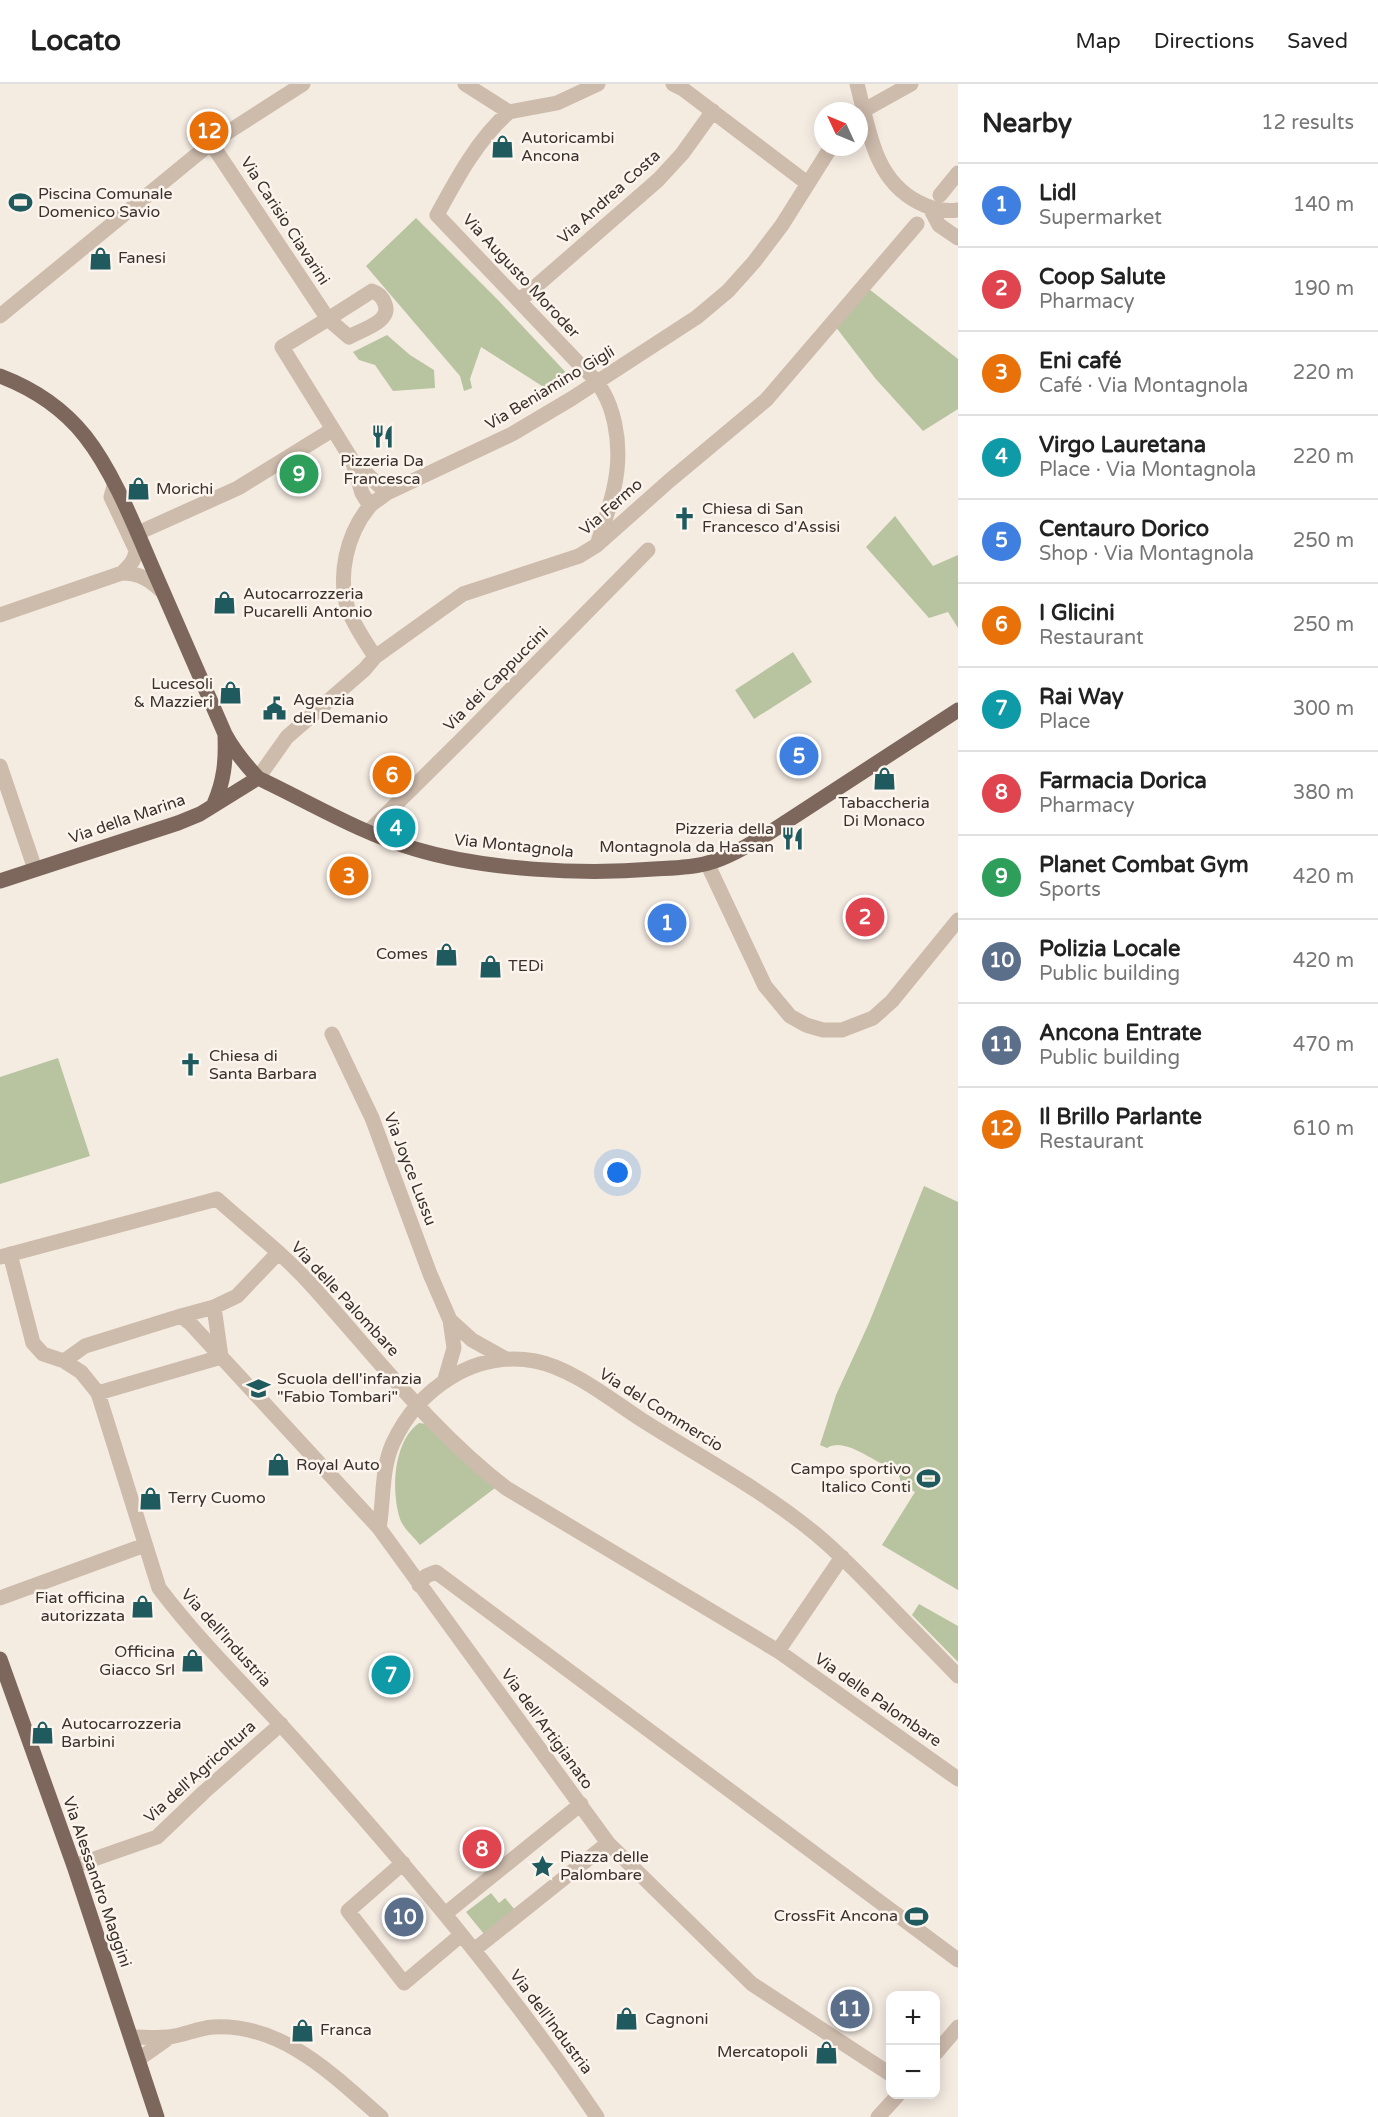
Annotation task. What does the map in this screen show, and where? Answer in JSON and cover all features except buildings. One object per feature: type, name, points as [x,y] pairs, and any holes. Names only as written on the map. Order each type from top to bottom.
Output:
[{"type":"main road","name":"Via Montagnola","points":[[0,376],[26,386],[51,402],[84,435],[98,455],[138,532],[225,735],[234,751],[258,777],[369,831],[414,849],[441,856],[506,866],[575,871],[636,871],[688,867],[707,863],[769,833],[958,710]]},
{"type":"main road","points":[[214,804],[223,783],[226,761],[225,735]]},
{"type":"main road","name":"Via della Marina","points":[[0,881],[178,823],[200,814],[258,777]]},
{"type":"main road","name":"Via Alessandro Maggini","points":[[1,1667],[74,1866],[157,2117]]},
{"type":"street","points":[[0,316],[212,143],[303,84]]},
{"type":"street","points":[[465,84],[509,112],[557,103],[598,84]]},
{"type":"street","points":[[673,84],[713,111],[807,183]]},
{"type":"street","points":[[856,84],[859,102]]},
{"type":"street","points":[[868,108],[911,84]]},
{"type":"street","name":"Via Andrea Costa","points":[[519,301],[658,180],[682,154],[713,111]]},
{"type":"street","name":"Via Augusto Moroder","points":[[509,112],[496,123],[482,141],[454,183],[437,215],[597,382],[613,414],[617,440],[614,488],[597,545]]},
{"type":"street","points":[[868,132],[885,173],[900,190],[930,208],[957,212],[951,221],[958,233]]},
{"type":"street","name":"Via Carisio Ciavarini","points":[[212,143],[328,319],[282,347],[332,430]]},
{"type":"street","name":"Via Beniamino Gigli","points":[[375,657],[348,608],[344,577],[349,544],[358,522],[370,506],[387,494],[512,434],[679,329],[728,291],[754,262],[782,225],[825,156]]},
{"type":"street","points":[[940,195],[958,173]]},
{"type":"street","points":[[930,208],[939,225],[958,238]]},
{"type":"street","name":"Via Fermo","points":[[258,777],[287,737],[365,669],[375,657],[463,594],[579,556],[597,545],[766,400],[917,224]]},
{"type":"street","points":[[138,532],[238,488],[332,430],[352,460],[387,494]]},
{"type":"street","points":[[352,460],[362,493],[370,506]]},
{"type":"street","name":"Via Montagnola","points":[[114,486],[111,497],[136,550],[131,565],[122,573]]},
{"type":"street","name":"Via dei Cappuccini","points":[[369,831],[648,550]]},
{"type":"street","points":[[0,615],[122,573],[142,576],[164,592]]},
{"type":"street","points":[[0,766],[35,869]]},
{"type":"street","points":[[707,863],[765,986],[790,1016],[806,1025],[823,1030],[842,1030],[873,1017],[892,1001],[958,920]]},
{"type":"street","name":"Via Joyce Lussu","points":[[332,1034],[372,1118],[430,1274],[450,1320],[454,1348],[445,1379]]},
{"type":"street","name":"Via delle Palombare","points":[[5,1255],[216,1199],[313,1287],[417,1406],[481,1469],[506,1488],[778,1651],[958,1779]]},
{"type":"street","points":[[64,1360],[85,1346],[214,1307],[237,1296],[278,1253]]},
{"type":"street","points":[[5,1255],[33,1343],[43,1354],[64,1360],[81,1372],[98,1393],[220,1357],[214,1307]]},
{"type":"street","name":"Via dell'Artigianato","points":[[181,1316],[380,1528],[419,1585],[608,1843],[752,1984],[886,2071]]},
{"type":"street","name":"Via Joyce Lussu","points":[[450,1320],[472,1340],[507,1359]]},
{"type":"street","points":[[471,1367],[472,1340]]},
{"type":"street","points":[[454,1348],[471,1367]]},
{"type":"street","name":"Via del Commercio","points":[[380,1528],[389,1453],[394,1441],[417,1406],[445,1379],[471,1367],[507,1359],[537,1362],[558,1368],[593,1388],[753,1489],[815,1534],[842,1557],[958,1676]]},
{"type":"street","name":"Via dell'Industria","points":[[98,1393],[159,1588],[208,1646],[281,1724],[403,1863],[474,1950],[597,2117]]},
{"type":"street","points":[[0,1598],[145,1545]]},
{"type":"street","points":[[778,1651],[842,1557]]},
{"type":"street","points":[[419,1585],[426,1576],[436,1572],[958,1960]]},
{"type":"street","name":"Via dell'Agricoltura","points":[[74,1866],[157,1837],[281,1724]]},
{"type":"street","points":[[445,1914],[581,1804]]},
{"type":"street","points":[[474,1950],[608,1843]]},
{"type":"street","points":[[403,1863],[348,1911],[404,1983],[461,1935]]},
{"type":"street","points":[[131,2037],[170,2037],[210,2027],[231,2026],[260,2031],[294,2046],[381,2117]]},
{"type":"street","points":[[940,2048],[958,2027]]},
{"type":"street","points":[[139,2059],[170,2037]]},
{"type":"street","points":[[878,2117],[894,2099]]},
{"type":"green space","points":[[416,218],[498,300],[573,380],[553,393],[481,347],[470,379],[472,388],[464,391],[460,376],[366,266]]},
{"type":"green space","points":[[869,289],[958,359],[958,409],[923,431],[875,378],[835,326]]},
{"type":"green space","points":[[387,335],[410,355],[434,370],[435,388],[393,391],[375,365],[359,360],[353,352]]},
{"type":"green space","points":[[895,516],[933,566],[958,555],[958,628],[948,612],[929,618],[866,547]]},
{"type":"green space","points":[[793,652],[812,682],[754,719],[735,690]]},
{"type":"green space","points":[[58,1058],[90,1156],[0,1184],[0,1077]]},
{"type":"green space","points":[[924,1186],[958,1202],[958,1590],[882,1545],[915,1492],[902,1485],[897,1470],[852,1448],[835,1445],[827,1448],[820,1445],[836,1395],[869,1323]]},
{"type":"green space","points":[[419,1423],[427,1424],[495,1488],[420,1545],[401,1522],[397,1508],[395,1481],[399,1454],[410,1431]]},
{"type":"green space","points":[[919,1604],[958,1626],[958,1662],[912,1615]]},
{"type":"green space","points":[[491,1893],[499,1903],[505,1898],[515,1910],[484,1934],[466,1912]]},
{"type":"place","name":"Il Brillo Parlante","points":[[209,131]]},
{"type":"place","name":"Autoricambi Ancona","points":[[503,147]]},
{"type":"place","name":"Piscina Comunale Domenico Savio","points":[[20,203]]},
{"type":"place","name":"Fanesi","points":[[100,258]]},
{"type":"place","name":"Pizzeria Da Francesca","points":[[382,436]]},
{"type":"place","name":"Planet Combat Gym","points":[[299,474]]},
{"type":"place","name":"Morichi","points":[[138,489]]},
{"type":"place","name":"Chiesa di San Francesco d'Assisi","points":[[684,518]]},
{"type":"place","name":"Autocarrozzeria Pucarelli Antonio","points":[[225,603]]},
{"type":"place","name":"Lucesoli & Mazzieri","points":[[231,693]]},
{"type":"place","name":"Agenzia del Demanio","points":[[275,709]]},
{"type":"place","name":"Centauro Dorico","points":[[799,756]]},
{"type":"place","name":"I Glicini","points":[[392,775]]},
{"type":"place","name":"Tabaccheria Di Monaco","points":[[884,778]]},
{"type":"place","name":"Virgo Lauretana","points":[[396,828]]},
{"type":"place","name":"Pizzeria della Montagnola da Hassan","points":[[792,838]]},
{"type":"place","name":"Eni café","points":[[349,876]]},
{"type":"place","name":"Coop Salute","points":[[865,917]]},
{"type":"place","name":"Lidl","points":[[667,923]]},
{"type":"place","name":"Comes","points":[[446,954]]},
{"type":"place","name":"TEDi","points":[[490,966]]},
{"type":"place","name":"Chiesa di Santa Barbara","points":[[191,1065]]},
{"type":"place","name":"Scuola dell'infanzia \"Fabio Tombari\"","points":[[259,1388]]},
{"type":"place","name":"Royal Auto","points":[[278,1465]]},
{"type":"place","name":"Campo sportivo Italico Conti","points":[[929,1478]]},
{"type":"place","name":"Terry Cuomo","points":[[150,1498]]},
{"type":"place","name":"Fiat officina autorizzata","points":[[143,1607]]},
{"type":"place","name":"Officina Giacco Srl","points":[[193,1661]]},
{"type":"place","name":"Rai Way","points":[[391,1675]]},
{"type":"place","name":"Autocarrozzeria Barbini","points":[[43,1733]]},
{"type":"place","name":"Farmacia Dorica","points":[[482,1849]]},
{"type":"place","name":"Piazza delle Palombare","points":[[542,1866]]},
{"type":"place","name":"CrossFit Ancona","points":[[916,1916]]},
{"type":"place","name":"Polizia Locale","points":[[404,1917]]},
{"type":"place","name":"Ancona Entrate","points":[[850,2009]]},
{"type":"place","name":"Cagnoni","points":[[627,2019]]},
{"type":"place","name":"Franca","points":[[302,2030]]},
{"type":"place","name":"Mercatopoli","points":[[826,2052]]}]
